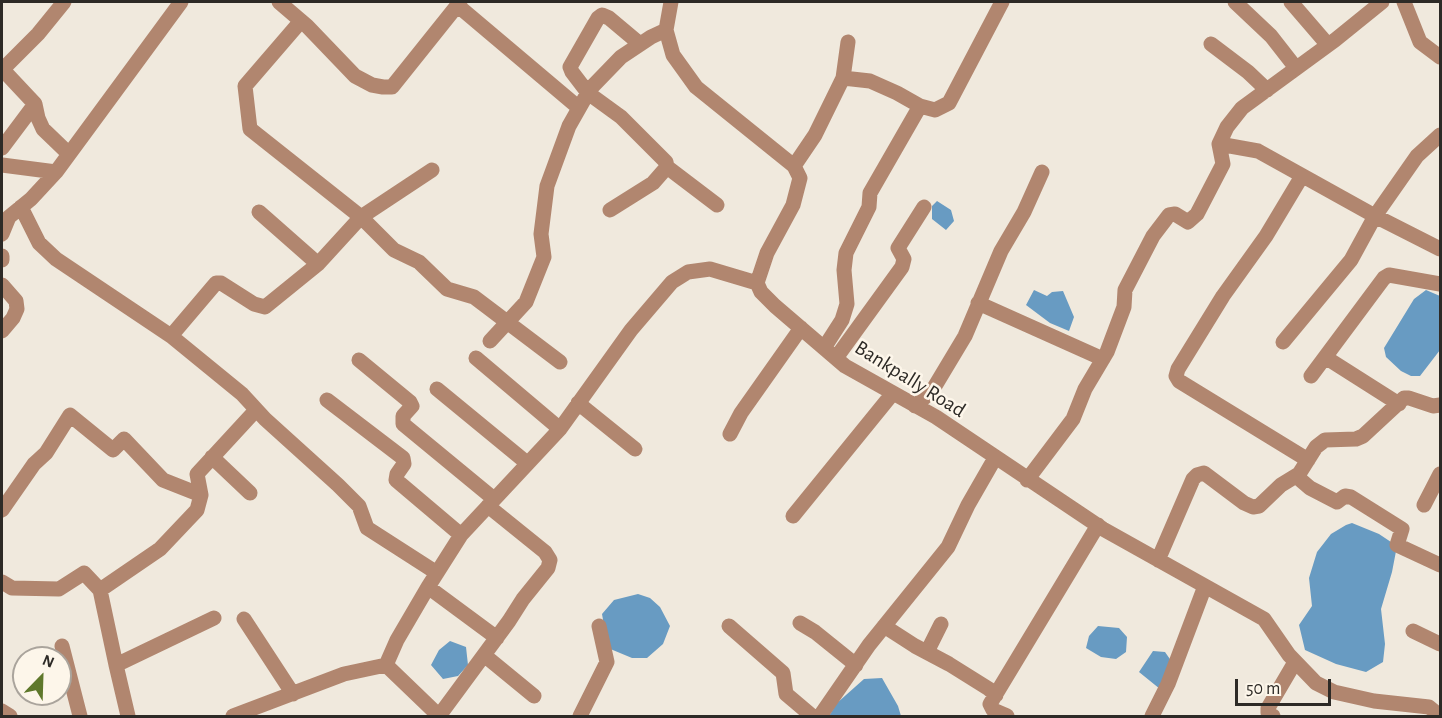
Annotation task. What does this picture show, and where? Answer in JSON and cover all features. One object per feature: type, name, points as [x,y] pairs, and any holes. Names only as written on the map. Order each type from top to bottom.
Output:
[{"type":"street","points":[[63,2],[38,34],[4,68],[4,71],[35,104],[38,118],[44,129],[69,154]]},
{"type":"street","points":[[2,234],[9,217],[56,172],[182,2]]},
{"type":"street","points":[[279,2],[299,12],[355,76],[372,85],[382,87],[392,87],[459,3],[579,108]]},
{"type":"street","points":[[386,665],[397,640],[428,586],[461,535],[560,429],[631,330],[672,282],[688,272],[710,269],[757,282],[767,253],[793,205],[800,178],[794,166],[696,87],[673,55],[666,30],[671,2]]},
{"type":"street","points":[[843,78],[870,81],[920,106],[935,110],[949,103],[981,37],[1002,2]]},
{"type":"street","points":[[1235,2],[1271,36],[1296,68]]},
{"type":"street","points":[[1292,2],[1328,45]]},
{"type":"street","points":[[1356,2],[1364,16]]},
{"type":"street","points":[[1027,480],[1073,419],[1085,389],[1103,359],[1124,307],[1125,290],[1162,222],[1169,215],[1175,214],[1188,222],[1197,214],[1223,164],[1219,144],[1227,127],[1242,108],[1382,2]]},
{"type":"street","points":[[1404,2],[1420,42],[1440,57]]},
{"type":"street","points":[[299,12],[244,86],[250,129],[361,217],[394,250],[419,262],[447,289],[474,297],[560,362]]},
{"type":"street","points":[[640,44],[609,18],[602,15],[598,18],[570,67],[588,93],[621,117],[666,162],[667,167],[717,204]]},
{"type":"street","points":[[490,341],[526,302],[544,257],[541,234],[547,186],[569,126],[579,108],[588,93],[621,57],[666,30]]},
{"type":"street","points":[[794,166],[815,135],[843,78],[848,42]]},
{"type":"street","points":[[1211,44],[1248,72],[1267,90]]},
{"type":"street","points":[[2,148],[35,104]]},
{"type":"street","points":[[830,353],[847,304],[844,270],[846,253],[868,207],[870,193],[920,106]]},
{"type":"street","points":[[1282,342],[1351,260],[1375,216],[1417,156],[1440,135]]},
{"type":"street","points":[[1219,144],[1258,151],[1440,249]]},
{"type":"street","points":[[2,165],[56,172]]},
{"type":"street","points":[[610,210],[652,183],[667,167]]},
{"type":"street","points":[[171,336],[216,282],[254,304],[265,307],[318,264],[361,217],[432,170]]},
{"type":"street","points":[[915,406],[932,391],[965,336],[1001,251],[1024,212],[1042,172]]},
{"type":"street","points":[[1302,176],[1266,236],[1223,296],[1178,369],[1176,376],[1179,381],[1308,460]]},
{"type":"street","points":[[21,207],[39,243],[56,260],[171,336],[242,394],[359,507],[367,528],[437,573]]},
{"type":"street","points":[[830,353],[902,267],[904,259],[898,248],[924,207]]},
{"type":"street","points":[[259,212],[318,264]]},
{"type":"street","points":[[1311,376],[1384,278],[1389,275],[1440,284]]},
{"type":"street","name":"Bankpally Road","points":[[757,282],[761,292],[845,366],[915,406],[1098,525],[1264,619],[1295,662],[1316,683],[1334,692],[1374,701],[1438,709]]},
{"type":"street","points":[[2,285],[16,301],[17,309],[2,331]]},
{"type":"street","points":[[978,303],[1103,359]]},
{"type":"street","points":[[730,434],[741,413],[801,328]]},
{"type":"street","points":[[1325,357],[1399,404]]},
{"type":"street","points":[[476,358],[560,429]]},
{"type":"street","points":[[359,360],[410,402],[411,408],[403,416],[403,424],[491,502],[545,552],[550,560],[548,568],[439,716],[386,665]]},
{"type":"street","points":[[437,388],[527,463]]},
{"type":"street","points":[[794,516],[893,393]]},
{"type":"street","points":[[1158,560],[1193,479],[1197,475],[1204,473],[1244,503],[1253,507],[1264,504],[1281,485],[1296,476],[1316,447],[1325,440],[1356,440],[1404,398],[1440,410]]},
{"type":"street","points":[[327,399],[403,458],[404,464],[396,480],[461,535]]},
{"type":"street","points":[[578,403],[635,449]]},
{"type":"street","points":[[100,591],[160,549],[197,510],[201,495],[197,474],[256,410]]},
{"type":"street","points":[[2,510],[34,464],[46,453],[70,415],[113,450],[124,439],[163,480],[201,495]]},
{"type":"street","points":[[213,457],[250,493]]},
{"type":"street","points":[[820,717],[884,626],[948,547],[968,505],[995,458]]},
{"type":"street","points":[[1424,505],[1440,474]]},
{"type":"street","points":[[1296,476],[1310,488],[1337,502],[1347,496],[1402,529],[1398,546],[1440,566]]},
{"type":"street","points":[[1007,717],[991,708],[996,695],[1098,525]]},
{"type":"street","points":[[2,582],[12,588],[59,589],[84,573],[100,591],[128,717]]},
{"type":"street","points":[[428,586],[497,638]]},
{"type":"street","points":[[1152,717],[1168,684],[1204,586]]},
{"type":"street","points":[[116,665],[214,618]]},
{"type":"street","points":[[244,619],[293,694]]},
{"type":"street","points":[[800,623],[856,665]]},
{"type":"street","points":[[927,652],[940,624]]},
{"type":"street","points":[[580,717],[607,662],[599,626]]},
{"type":"street","points":[[729,626],[783,673],[786,693],[812,717]]},
{"type":"street","points":[[884,626],[996,695]]},
{"type":"street","points":[[1413,631],[1440,645]]},
{"type":"street","points":[[484,655],[534,696]]},
{"type":"street","points":[[1273,717],[1268,713],[1268,708],[1295,662]]},
{"type":"street","points":[[233,717],[344,674],[386,665]]},
{"type":"street","points":[[72,685],[80,717]]},
{"type":"street","points":[[2,711],[10,717]]},
{"type":"water","points":[[937,201],[951,210],[954,221],[946,230],[932,219],[932,206]]},
{"type":"water","points":[[1034,290],[1047,296],[1052,292],[1063,291],[1074,317],[1069,331],[1050,323],[1026,305]]},
{"type":"water","points":[[1426,290],[1440,296],[1440,350],[1420,376],[1411,376],[1401,371],[1386,357],[1384,348],[1414,299]]},
{"type":"water","points":[[1352,523],[1379,534],[1397,546],[1381,609],[1385,644],[1383,662],[1366,672],[1336,664],[1305,650],[1299,625],[1312,606],[1309,578],[1317,552],[1331,534]]},
{"type":"water","points":[[638,594],[650,598],[660,607],[670,626],[663,644],[647,658],[632,658],[608,648],[602,614],[614,600]]},
{"type":"water","points":[[1098,626],[1119,628],[1127,637],[1126,652],[1116,659],[1101,657],[1086,648],[1089,636]]},
{"type":"water","points":[[450,641],[466,647],[468,665],[458,676],[443,679],[431,665],[439,650]]},
{"type":"water","points":[[1153,651],[1165,652],[1172,662],[1160,689],[1139,672]]},
{"type":"water","points":[[882,678],[901,716],[829,716],[837,703],[864,679]]}]
